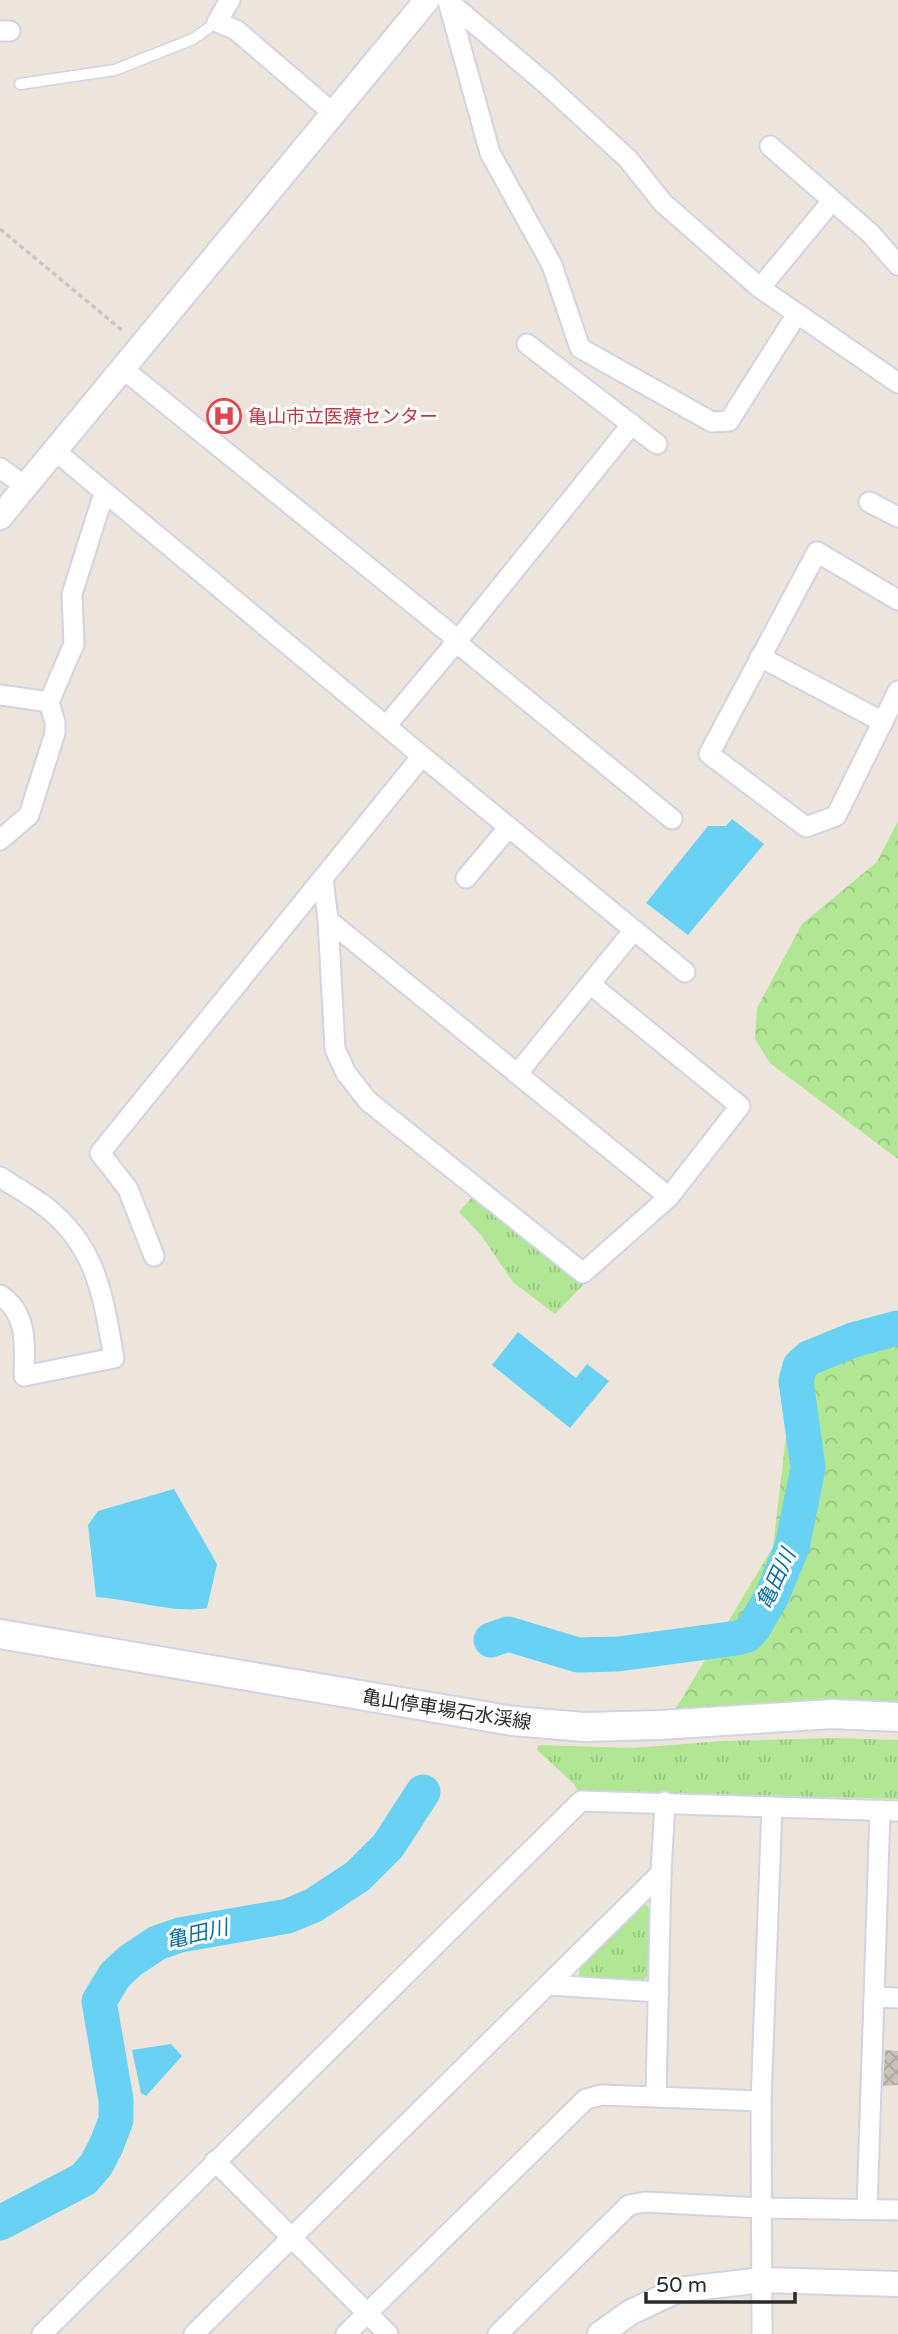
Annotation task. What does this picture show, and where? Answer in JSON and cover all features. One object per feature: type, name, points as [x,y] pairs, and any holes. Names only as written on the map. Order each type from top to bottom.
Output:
[{"type":"main road","name":"亀山停車場石水渓線","points":[[0,1634],[513,1721],[584,1727],[660,1726],[832,1714],[898,1717]]},
{"type":"street","points":[[230,0],[217,22],[236,30],[333,113]]},
{"type":"street","points":[[0,517],[427,0]]},
{"type":"street","points":[[447,0],[545,83],[628,159],[663,203],[760,288],[898,383]]},
{"type":"street","points":[[447,0],[490,153],[552,265],[580,348],[712,422],[729,421],[797,314]]},
{"type":"street","points":[[770,146],[871,234],[898,265]]},
{"type":"street","points":[[760,288],[832,201]]},
{"type":"street","points":[[527,344],[657,444]]},
{"type":"street","points":[[122,368],[672,819]]},
{"type":"street","points":[[386,726],[632,424]]},
{"type":"street","points":[[54,450],[685,972]]},
{"type":"street","points":[[0,468],[24,486]]},
{"type":"street","points":[[0,840],[29,815],[55,733],[49,702],[74,644],[72,594],[104,493]]},
{"type":"street","points":[[869,502],[898,517]]},
{"type":"street","points":[[898,600],[817,552],[709,754],[806,827],[836,816],[898,691]]},
{"type":"street","points":[[760,657],[883,722]]},
{"type":"street","points":[[0,695],[49,702]]},
{"type":"street","points":[[154,1256],[128,1189],[100,1153],[422,756]]},
{"type":"street","points":[[466,878],[509,827]]},
{"type":"street","points":[[323,879],[328,920],[335,1049],[346,1073],[368,1101],[583,1273],[669,1197],[740,1106],[590,984]]},
{"type":"street","points":[[328,920],[669,1197]]},
{"type":"street","points":[[517,1074],[634,930]]},
{"type":"street","points":[[0,1177],[47,1207],[71,1231],[85,1251],[103,1296],[114,1358],[24,1376],[25,1336],[14,1306],[0,1295]]},
{"type":"street","points":[[42,2334],[581,1801],[889,1811],[874,1997],[867,2209]]},
{"type":"street","points":[[656,2096],[665,1802]]},
{"type":"street","points":[[762,2334],[761,2101],[772,1807]]},
{"type":"street","points":[[194,2334],[661,1873]]},
{"type":"street","points":[[548,1984],[659,1992]]},
{"type":"street","points":[[874,1997],[898,1998]]},
{"type":"street","points":[[346,2334],[586,2099],[602,2095],[761,2101]]},
{"type":"street","points":[[215,2161],[388,2334]]},
{"type":"street","points":[[498,2334],[629,2206],[645,2202],[761,2208],[898,2210]]},
{"type":"street","points":[[600,2334],[631,2312],[678,2290],[762,2280],[898,2284]]},
{"type":"lane","points":[[20,84],[115,70],[193,39],[217,22]]},
{"type":"path","points":[[0,229],[123,331]]},
{"type":"green space","points":[[898,821],[898,1159],[770,1063],[755,1039],[757,1008],[802,924],[877,862]]},
{"type":"green space","points":[[473,1196],[584,1284],[555,1314],[513,1282],[481,1235],[459,1212]]},
{"type":"green space","points":[[898,1333],[898,1701],[675,1710],[773,1547],[788,1419],[812,1362],[835,1341]]},
{"type":"green space","points":[[837,1738],[898,1740],[898,1799],[578,1791],[574,1784],[537,1750],[538,1745],[633,1748],[722,1741]]},
{"type":"green space","points":[[642,1904],[647,1905],[653,1916],[651,1973],[642,1981],[583,1979],[579,1975],[580,1966]]},
{"type":"water","points":[[732,819],[764,844],[688,935],[646,903],[708,826],[726,826]]},
{"type":"water","points":[[518,1332],[576,1378],[587,1364],[609,1381],[570,1428],[492,1365]]},
{"type":"water","points":[[174,1489],[217,1564],[207,1608],[167,1608],[96,1597],[88,1525],[98,1511]]},
{"type":"water","points":[[171,2044],[182,2056],[146,2096],[141,2093],[132,2050]]},
{"type":"building","points":[[885,2050],[898,2051],[898,2085],[883,2086]]},
{"type":"waterway","name":"亀田川","points":[[491,1640],[508,1634],[578,1655],[618,1654],[747,1635],[772,1596],[792,1547],[808,1468],[796,1381],[800,1366],[809,1358],[853,1340],[898,1328]]},
{"type":"waterway","name":"亀田川","points":[[0,2223],[84,2179],[96,2165],[106,2146],[116,2120],[116,2100],[99,2001],[115,1975],[157,1943],[180,1935],[288,1916],[314,1905],[358,1876],[388,1846],[423,1792]]},
{"type":"place","name":"亀山市立医療センター","points":[[224,416]]}]
